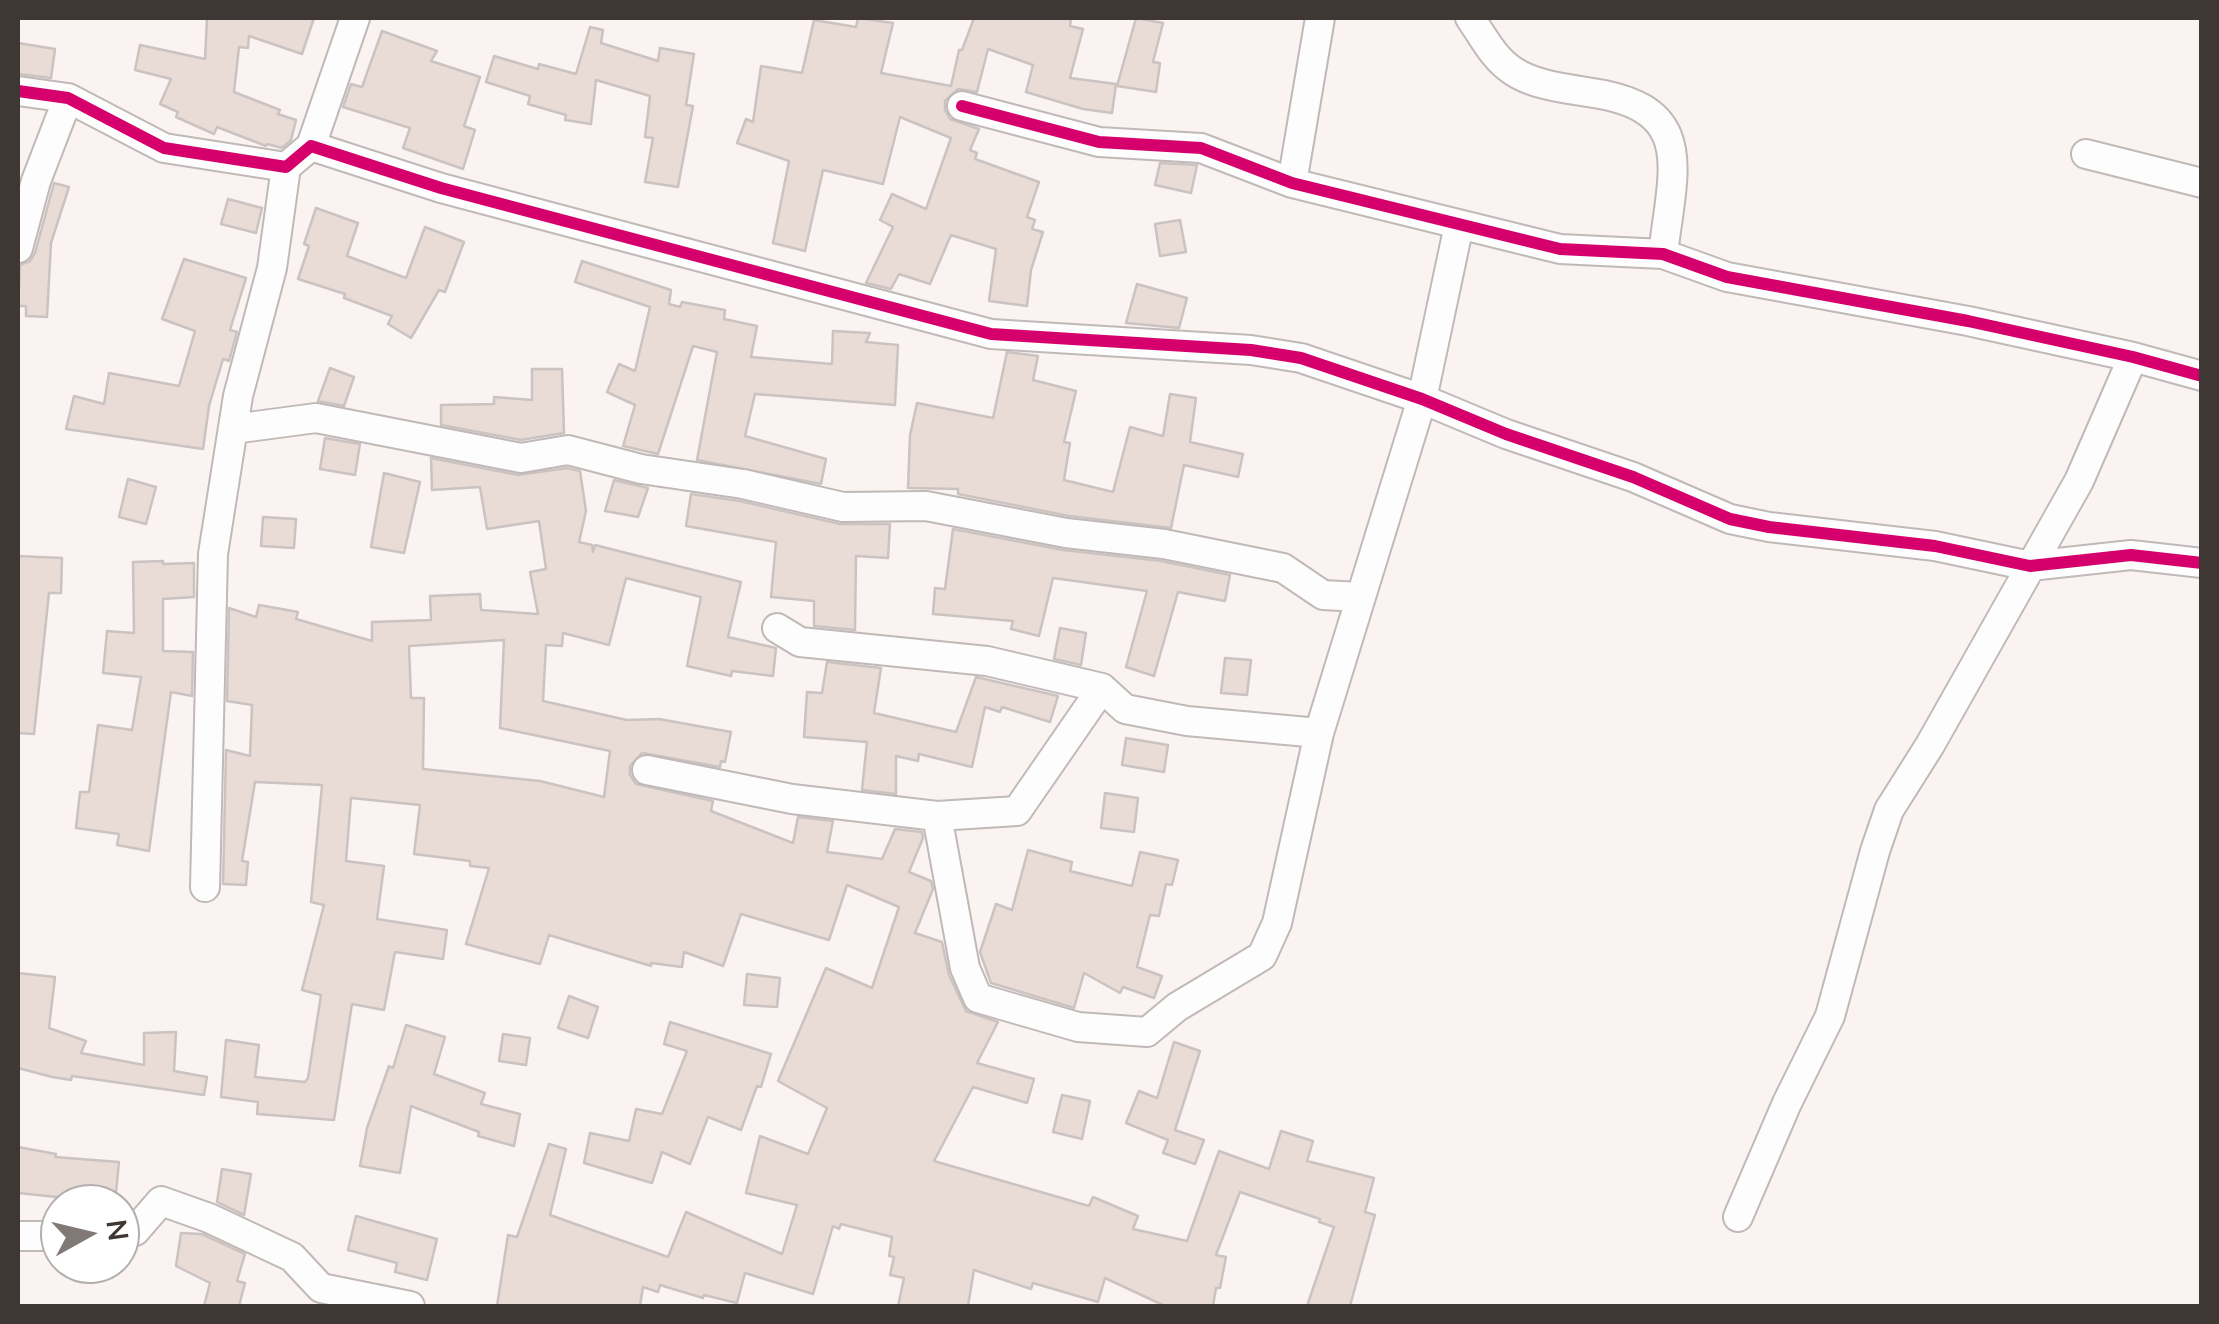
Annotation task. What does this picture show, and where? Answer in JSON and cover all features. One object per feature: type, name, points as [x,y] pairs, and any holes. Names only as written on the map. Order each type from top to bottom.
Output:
[{"type":"street","points":[[206,887],[213,554],[232,429],[272,268],[286,167],[311,146],[356,18]]},
{"type":"street","points":[[1292,183],[1320,18]]},
{"type":"street","points":[[1470,18],[1492,52],[1524,78],[1612,95],[1644,106],[1662,125],[1671,146],[1672,178],[1663,254]]},
{"type":"street","points":[[18,92],[68,98],[164,148],[286,167]]},
{"type":"street","points":[[18,248],[36,181],[68,98]]},
{"type":"street","points":[[962,106],[1099,142],[1201,148],[1292,183],[1560,249],[1663,254],[1727,277],[1968,321],[2134,356],[2202,376]]},
{"type":"street","points":[[311,146],[442,188],[991,334],[1301,358],[1632,476],[1730,519],[1934,546],[2030,566],[2131,555],[2202,562]]},
{"type":"street","points":[[2086,154],[2202,183]]},
{"type":"street","points":[[937,816],[965,968],[978,998],[1078,1026],[1147,1032],[1177,1007],[1262,956],[1277,923],[1319,733],[1422,398],[1459,224]]},
{"type":"street","points":[[1738,1217],[1830,1016],[1889,810],[2079,481],[2134,356]]},
{"type":"street","points":[[232,429],[316,418],[522,458],[568,450],[843,507],[926,506],[1066,533],[1164,544],[1283,568],[1323,595],[1360,597]]},
{"type":"street","points":[[777,628],[800,642],[987,661],[1102,688],[1125,708],[1187,721],[1319,733]]},
{"type":"street","points":[[647,770],[792,798],[937,816],[1017,810],[1102,688]]},
{"type":"street","points":[[140,1225],[161,1201],[292,1257],[320,1288],[410,1306]]},
{"type":"building","points":[[207,18],[314,18],[302,54],[249,36],[248,48],[239,47],[234,92],[296,120],[291,140],[282,148],[266,146],[217,127],[214,134],[176,117],[178,112],[160,104],[171,79],[135,70],[140,45],[205,59]]},
{"type":"building","points":[[858,18],[893,23],[881,73],[951,86],[959,50],[974,18],[1071,18],[1070,26],[1083,29],[1070,78],[1116,84],[1112,113],[1083,109],[1026,92],[1033,65],[988,49],[977,92],[958,89],[945,101],[950,119],[979,129],[970,150],[977,153],[975,159],[1039,182],[1027,217],[1035,220],[1032,229],[1043,232],[1031,270],[1027,306],[989,301],[996,249],[951,235],[930,284],[899,274],[891,289],[866,283],[893,227],[880,220],[892,194],[926,209],[951,138],[900,117],[883,184],[823,170],[805,251],[773,243],[789,161],[737,143],[746,119],[753,122],[761,66],[802,73],[814,20],[856,27]]},
{"type":"building","points":[[1136,18],[1163,23],[1153,62],[1160,63],[1156,92],[1117,86]]},
{"type":"building","points":[[590,27],[603,30],[601,43],[658,61],[660,48],[694,54],[686,105],[693,106],[678,187],[645,182],[653,138],[645,137],[650,96],[596,80],[591,124],[565,120],[566,115],[528,104],[530,96],[486,82],[494,56],[538,69],[539,64],[576,74]]},
{"type":"building","points":[[382,31],[437,51],[431,61],[480,77],[464,126],[475,130],[463,169],[403,148],[410,128],[343,107],[351,84],[362,87]]},
{"type":"building","points":[[18,43],[55,49],[51,78],[18,74]]},
{"type":"building","points":[[1160,163],[1197,165],[1191,193],[1155,185]]},
{"type":"building","points":[[54,183],[69,187],[51,243],[47,317],[26,316],[26,306],[18,306],[20,265],[30,261],[35,253]]},
{"type":"building","points":[[228,199],[262,208],[256,233],[221,224]]},
{"type":"building","points":[[316,208],[358,223],[347,256],[406,278],[425,227],[464,242],[445,292],[439,290],[411,338],[388,324],[392,316],[344,298],[345,294],[298,279]]},
{"type":"building","points":[[1180,220],[1186,252],[1160,256],[1155,224]]},
{"type":"building","points":[[184,259],[246,278],[230,330],[237,332],[229,361],[223,359],[209,406],[203,449],[66,429],[74,396],[104,404],[109,373],[179,386],[195,331],[162,319]]},
{"type":"building","points":[[582,261],[671,290],[669,304],[680,307],[682,302],[725,310],[724,319],[757,326],[751,357],[832,364],[833,331],[870,333],[866,342],[898,345],[895,405],[755,394],[745,436],[826,459],[821,484],[697,460],[717,352],[693,346],[658,454],[623,446],[635,405],[607,392],[619,364],[635,371],[650,307],[575,282]]},
{"type":"building","points":[[1137,284],[1187,298],[1179,328],[1126,323]]},
{"type":"building","points":[[1007,352],[1038,356],[1033,380],[1076,391],[1064,442],[1070,443],[1064,480],[1113,492],[1130,427],[1163,436],[1170,394],[1196,398],[1190,442],[1243,454],[1238,477],[1184,465],[1171,528],[1069,516],[958,494],[958,489],[908,488],[910,435],[917,403],[993,418]]},
{"type":"building","points":[[330,368],[354,377],[344,406],[318,401]]},
{"type":"building","points":[[532,369],[562,369],[564,433],[521,440],[441,425],[441,405],[494,404],[494,397],[532,400]]},
{"type":"building","points":[[325,438],[360,444],[355,475],[320,469]]},
{"type":"building","points":[[431,458],[518,475],[567,468],[580,471],[586,511],[579,542],[592,545],[593,552],[595,545],[741,582],[728,637],[776,648],[773,676],[732,671],[731,676],[687,666],[701,597],[626,578],[609,645],[563,633],[562,646],[546,645],[543,701],[627,720],[659,719],[731,732],[725,762],[721,761],[720,767],[642,753],[630,766],[630,775],[636,784],[713,801],[711,811],[793,843],[798,817],[833,821],[827,852],[882,859],[895,829],[922,832],[909,872],[931,881],[933,889],[915,933],[942,942],[949,975],[966,1011],[998,1022],[977,1063],[1034,1079],[1027,1103],[973,1087],[934,1161],[1089,1206],[1093,1197],[1138,1216],[1133,1229],[1187,1241],[1219,1151],[1269,1169],[1281,1131],[1313,1141],[1307,1161],[1374,1178],[1365,1212],[1375,1215],[1350,1306],[1307,1306],[1334,1227],[1240,1192],[1216,1255],[1226,1257],[1213,1306],[1165,1306],[1105,1278],[1098,1302],[1033,1283],[1031,1289],[974,1270],[968,1306],[898,1306],[904,1278],[890,1275],[894,1257],[889,1256],[892,1237],[841,1224],[839,1229],[833,1226],[813,1294],[745,1273],[737,1303],[660,1285],[658,1292],[643,1287],[640,1306],[497,1306],[508,1235],[517,1237],[549,1144],[566,1149],[550,1215],[668,1257],[686,1212],[782,1254],[797,1205],[746,1193],[760,1136],[808,1154],[827,1108],[778,1081],[826,968],[872,988],[899,907],[847,885],[829,940],[741,914],[723,966],[684,952],[682,967],[651,966],[549,935],[540,964],[466,944],[489,868],[470,866],[470,861],[414,854],[420,805],[351,798],[346,861],[384,866],[377,919],[447,930],[443,959],[395,952],[384,1010],[352,1004],[334,1120],[257,1114],[258,1102],[221,1097],[226,1040],[259,1045],[255,1077],[305,1082],[308,1078],[321,995],[302,990],[324,905],[311,902],[322,785],[255,782],[242,861],[248,862],[246,885],[223,884],[226,750],[250,756],[252,705],[227,701],[229,608],[256,617],[259,605],[298,612],[296,619],[372,641],[372,622],[431,620],[430,596],[480,594],[481,610],[538,614],[530,572],[546,569],[539,521],[487,529],[480,487],[432,490]],"holes":[[[504,640],[500,728],[610,751],[604,797],[540,781],[423,769],[424,698],[411,698],[409,646]]]},
{"type":"building","points":[[384,473],[420,482],[404,553],[371,547]]},
{"type":"building","points":[[128,479],[156,487],[146,524],[119,517]]},
{"type":"building","points":[[614,480],[648,488],[638,517],[605,511]]},
{"type":"building","points":[[691,494],[840,524],[890,524],[888,558],[856,556],[855,630],[814,626],[814,601],[771,597],[776,542],[686,526]]},
{"type":"building","points":[[263,517],[296,519],[294,548],[261,546]]},
{"type":"building","points":[[953,529],[1230,575],[1225,601],[1178,592],[1154,676],[1126,667],[1147,591],[1053,578],[1039,636],[1011,629],[1013,621],[933,614],[935,588],[945,589]]},
{"type":"building","points":[[18,556],[62,558],[61,593],[49,593],[34,734],[18,733]]},
{"type":"building","points":[[133,562],[194,563],[194,597],[163,599],[163,651],[193,652],[192,696],[171,692],[149,851],[117,845],[119,834],[76,828],[80,792],[89,792],[98,725],[132,730],[141,677],[103,673],[107,631],[134,633]]},
{"type":"building","points":[[1060,628],[1086,633],[1081,665],[1054,659]]},
{"type":"building","points":[[1225,658],[1251,660],[1247,695],[1221,693]]},
{"type":"building","points":[[827,662],[881,668],[874,713],[956,732],[976,677],[1058,696],[1050,722],[1002,707],[1000,712],[985,707],[972,767],[919,754],[918,761],[896,756],[896,794],[862,790],[867,742],[804,737],[807,692],[822,693]]},
{"type":"building","points":[[1126,738],[1168,745],[1164,772],[1122,765]]},
{"type":"building","points":[[1105,793],[1138,798],[1134,832],[1101,828]]},
{"type":"building","points":[[1028,850],[1072,862],[1070,871],[1132,886],[1140,852],[1178,860],[1172,885],[1166,884],[1159,916],[1150,915],[1137,967],[1162,976],[1154,998],[1123,987],[1120,993],[1084,973],[1074,1008],[991,983],[980,952],[996,904],[1012,910]]},
{"type":"building","points":[[18,973],[55,977],[49,1028],[86,1041],[81,1053],[144,1065],[144,1033],[176,1032],[174,1071],[207,1077],[204,1095],[72,1076],[71,1080],[18,1068]]},
{"type":"building","points":[[747,974],[780,978],[777,1007],[744,1005]]},
{"type":"building","points":[[569,996],[598,1007],[588,1038],[558,1028]]},
{"type":"building","points":[[670,1022],[771,1054],[741,1130],[708,1117],[690,1164],[662,1152],[652,1183],[584,1163],[590,1133],[629,1141],[636,1109],[662,1114],[687,1051],[664,1044]]},
{"type":"building","points":[[406,1025],[445,1037],[434,1074],[485,1093],[481,1104],[520,1114],[514,1146],[478,1136],[479,1132],[411,1106],[400,1173],[360,1166],[367,1128],[389,1066],[393,1068]]},
{"type":"building","points":[[503,1034],[530,1038],[526,1065],[499,1061]]},
{"type":"building","points":[[1174,1042],[1200,1051],[1175,1130],[1204,1140],[1195,1164],[1163,1153],[1168,1140],[1126,1123],[1139,1091],[1157,1098]]},
{"type":"building","points":[[1062,1095],[1090,1101],[1082,1139],[1053,1132]]},
{"type":"building","points":[[18,1147],[56,1154],[55,1157],[119,1162],[117,1184],[40,1184],[40,1195],[18,1193]]},
{"type":"building","points":[[222,1169],[251,1174],[244,1215],[217,1202]]},
{"type":"building","points":[[356,1216],[437,1239],[427,1280],[395,1272],[397,1263],[348,1250]]},
{"type":"building","points":[[181,1233],[202,1234],[245,1254],[237,1281],[245,1283],[239,1306],[204,1306],[210,1283],[176,1266]]},
{"type":"cycle path","points":[[18,91],[68,98],[164,148],[286,167],[311,146],[441,188],[991,334],[1251,350],[1301,358],[1633,477],[1730,519],[1935,546],[2030,566],[2131,555],[2202,563]]},
{"type":"cycle path","points":[[962,106],[1099,142],[1201,148],[1292,183],[1560,249],[1663,254],[1727,277],[1968,321],[2202,376]]}]
